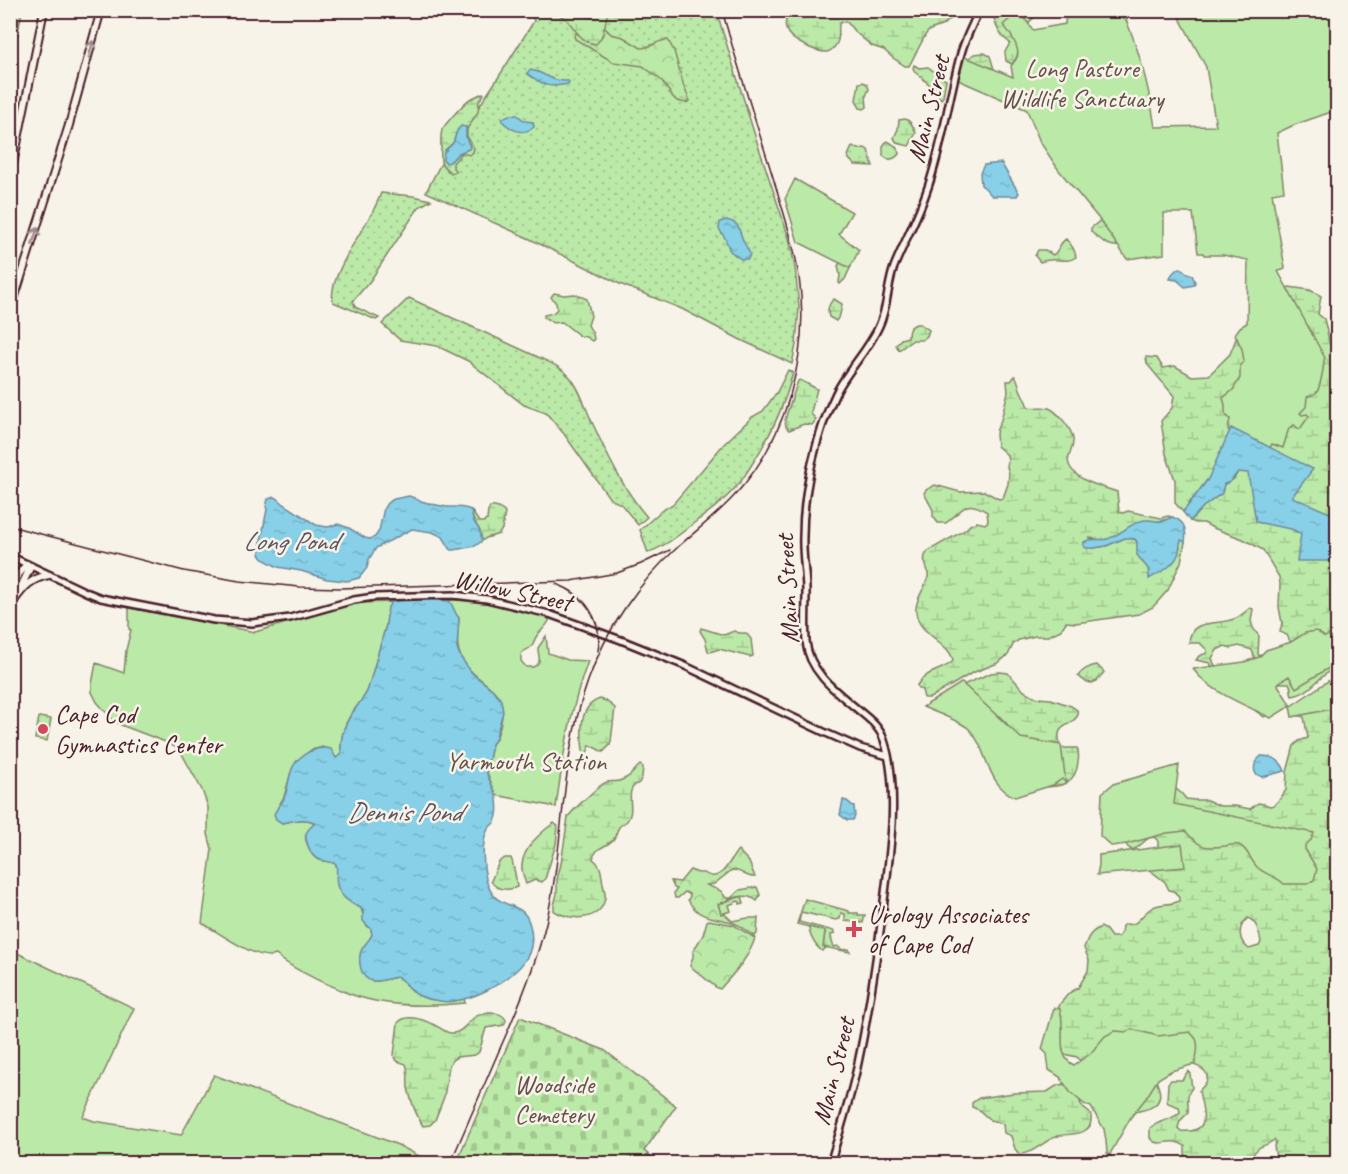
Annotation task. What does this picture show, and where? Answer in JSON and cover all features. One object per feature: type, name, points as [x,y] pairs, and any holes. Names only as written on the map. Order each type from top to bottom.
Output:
[{"type":"highway","points":[[10,179],[44,10]]},
{"type":"highway","points":[[10,312],[73,114],[101,10]]},
{"type":"highway","points":[[11,601],[20,572],[29,565]]},
{"type":"highway","points":[[11,601],[29,565]]},
{"type":"highway","points":[[10,568],[15,585]]},
{"type":"highway","points":[[11,601],[33,580],[49,575]]},
{"type":"main road","name":"Main Street","points":[[830,1164],[858,1062],[880,938],[888,875],[892,790],[888,756],[878,728],[832,687],[817,670],[809,654],[806,636],[803,521],[812,468],[826,418],[838,388],[868,347],[882,320],[894,268],[930,183],[960,58],[979,10]]},
{"type":"main road","name":"Willow Street","points":[[10,556],[86,592],[109,600],[237,623],[281,620],[354,600],[374,597],[453,595],[493,600],[549,614],[640,647],[826,734],[860,748],[888,756]]},
{"type":"green space","points":[[790,10],[962,11],[941,26],[930,30],[909,66],[905,66],[884,50],[872,46],[847,22],[839,24],[838,41],[830,51],[822,52],[810,48],[792,38],[788,33],[786,22]]},
{"type":"green space","points":[[10,11],[22,11],[11,68]]},
{"type":"green space","points":[[530,11],[717,11],[789,238],[799,307],[792,364],[682,309],[620,284],[530,239],[426,192],[439,167],[534,21]]},
{"type":"green space","points":[[553,11],[608,11],[603,33],[596,44],[582,38],[566,19]]},
{"type":"green space","points":[[994,11],[1040,11],[1021,33],[1018,41],[1018,54],[1012,64],[1006,61],[1005,52],[1010,43],[998,29]]},
{"type":"green space","name":"Long Pasture Wildlife Sanctuary","points":[[1019,11],[1033,30],[1065,24],[1066,11],[1122,11],[1143,68],[1155,127],[1216,126],[1206,67],[1176,11],[1337,11],[1337,110],[1277,133],[1284,191],[1272,193],[1285,268],[1278,271],[1325,358],[1317,391],[1307,397],[1306,407],[1300,413],[1309,416],[1300,429],[1294,425],[1289,428],[1283,448],[1272,444],[1270,448],[1248,438],[1234,439],[1228,429],[1230,419],[1225,414],[1223,398],[1233,390],[1240,378],[1240,365],[1244,362],[1242,349],[1235,334],[1247,323],[1248,260],[1198,253],[1193,213],[1164,213],[1164,254],[1127,259],[1099,219],[1058,169],[1040,142],[1027,110],[958,80],[963,56],[1013,77],[1011,66],[1018,54],[1016,45],[1003,25]]},
{"type":"green space","points":[[604,27],[611,34],[623,37],[641,48],[668,40],[674,51],[690,101],[686,103],[677,101],[662,81],[643,66],[613,62],[575,39],[576,33],[591,43],[602,36]]},
{"type":"green space","points":[[984,53],[990,56],[994,69],[967,60],[974,54]]},
{"type":"green space","points":[[914,65],[919,68],[928,67],[946,80],[941,99],[915,72]]},
{"type":"green space","points":[[863,82],[869,89],[866,96],[867,107],[864,109],[860,108],[856,100],[859,83]]},
{"type":"green space","points":[[483,93],[479,101],[478,112],[467,129],[467,136],[474,148],[473,152],[470,155],[462,153],[453,163],[456,171],[451,173],[441,161],[442,130],[467,101]],"holes":[[[466,127],[469,149],[459,153],[450,162],[445,150],[453,143],[457,131]]]},
{"type":"green space","points":[[905,119],[912,124],[916,133],[909,146],[897,143],[894,138],[899,120]]},
{"type":"green space","points":[[887,141],[899,152],[893,159],[883,156],[883,146]]},
{"type":"green space","points":[[852,147],[868,150],[873,166],[855,165],[848,156]]},
{"type":"green space","points":[[795,179],[852,212],[839,234],[859,250],[850,268],[798,242],[785,199]]},
{"type":"green space","points":[[381,193],[431,200],[419,207],[370,281],[353,301],[355,307],[379,318],[376,320],[333,302],[333,292],[340,269]]},
{"type":"green space","points":[[1102,219],[1121,246],[1108,244],[1091,232],[1091,228]]},
{"type":"green space","points":[[1066,239],[1075,252],[1076,257],[1073,259],[1040,262],[1035,256],[1038,250],[1045,250],[1053,255]]},
{"type":"green space","points":[[844,257],[851,266],[840,284],[838,266]]},
{"type":"green space","points":[[1289,287],[1310,290],[1321,296],[1318,314],[1324,319],[1330,344],[1337,352],[1337,533],[1275,487],[1234,463],[1207,480],[1183,512],[1175,503],[1175,480],[1166,454],[1161,421],[1172,408],[1174,396],[1147,364],[1146,357],[1157,358],[1163,368],[1175,366],[1192,376],[1209,375],[1230,354],[1240,329]]},
{"type":"green space","points":[[554,293],[575,294],[587,299],[591,316],[588,325],[594,339],[592,341],[580,336],[562,322],[553,323],[544,317],[557,309],[551,297]]},
{"type":"green space","points":[[409,298],[559,367],[566,373],[579,392],[616,471],[630,495],[647,517],[638,525],[621,504],[610,499],[564,434],[546,413],[524,405],[468,361],[437,346],[400,340],[382,324]]},
{"type":"green space","points":[[834,299],[842,304],[836,321],[829,317],[828,312],[829,305]]},
{"type":"green space","points":[[916,324],[929,330],[927,336],[922,340],[913,340],[899,350],[896,345],[901,339],[908,337],[909,329]]},
{"type":"green space","points":[[788,370],[793,373],[775,422],[740,483],[721,502],[683,532],[648,553],[640,530],[661,511],[673,504],[723,445],[752,417],[763,411],[777,392]]},
{"type":"green space","points":[[1015,376],[1028,407],[1051,409],[1068,426],[1073,439],[1068,460],[1071,468],[1089,482],[1117,492],[1119,512],[1128,511],[1161,518],[1172,517],[1161,521],[1139,522],[1109,539],[1090,538],[1094,548],[1125,538],[1135,539],[1141,561],[1148,568],[1149,574],[1180,548],[1181,539],[1185,542],[1181,562],[1168,590],[1153,607],[1139,614],[1076,623],[1066,622],[1061,630],[1048,636],[1019,640],[1014,643],[1008,655],[998,663],[972,673],[930,698],[924,698],[922,690],[917,685],[930,673],[953,661],[946,648],[926,631],[917,617],[917,604],[928,577],[925,555],[970,525],[977,522],[985,524],[988,521],[987,512],[968,506],[946,523],[938,523],[924,493],[935,485],[960,492],[984,491],[999,499],[1003,498],[1008,484],[1008,460],[1007,455],[997,446],[996,434],[1008,392],[1007,381],[1011,381]]},
{"type":"green space","points":[[800,380],[817,389],[811,412],[816,420],[812,425],[804,424],[789,430],[785,420]]},
{"type":"green space","points":[[1250,462],[1281,522],[1313,542],[1337,543],[1337,667],[1305,691],[1292,696],[1289,683],[1278,683],[1273,713],[1264,717],[1246,704],[1255,660],[1252,650],[1239,646],[1231,648],[1225,646],[1217,650],[1212,658],[1221,671],[1213,669],[1210,663],[1196,660],[1207,653],[1207,650],[1200,643],[1189,643],[1194,629],[1199,626],[1234,619],[1250,608],[1253,609],[1251,621],[1253,628],[1259,636],[1258,654],[1260,657],[1291,643],[1287,635],[1280,632],[1282,623],[1279,607],[1279,577],[1263,550],[1204,523],[1190,521],[1203,507],[1222,493],[1224,484],[1234,479],[1239,470]]},
{"type":"green space","points":[[490,507],[498,508],[505,513],[502,529],[499,534],[482,541],[471,510],[479,522],[483,522],[487,520]]},
{"type":"green space","name":"Yarmouth Station","points":[[449,600],[477,601],[548,617],[549,621],[536,637],[533,645],[521,654],[521,661],[526,667],[533,667],[538,663],[538,648],[546,636],[548,653],[568,660],[588,661],[564,751],[556,807],[496,795],[486,770],[492,744],[497,737],[501,722],[501,701],[462,659],[458,644],[459,618]]},
{"type":"green space","points":[[392,602],[388,608],[386,625],[368,689],[344,728],[341,755],[336,758],[323,747],[311,750],[301,758],[291,772],[276,819],[282,823],[303,820],[315,823],[305,836],[311,853],[318,859],[336,864],[337,884],[340,892],[350,902],[361,908],[366,925],[371,929],[372,935],[361,953],[360,962],[371,981],[397,977],[423,997],[444,1001],[464,998],[465,1003],[392,1004],[350,994],[320,981],[276,955],[268,956],[249,950],[202,923],[212,849],[208,834],[208,807],[202,790],[182,754],[175,747],[121,725],[112,719],[97,702],[92,692],[96,663],[124,673],[131,630],[129,629],[129,608],[255,632],[356,603]]},
{"type":"green space","points":[[701,628],[724,635],[734,631],[746,633],[751,639],[753,656],[719,649],[708,651],[700,631]]},
{"type":"green space","points":[[1316,631],[1325,637],[1332,634],[1337,637],[1337,663],[1296,688],[1289,676],[1278,685],[1291,706],[1337,675],[1337,708],[1292,717],[1290,706],[1271,718],[1219,692],[1193,669],[1244,662],[1259,657],[1266,650],[1291,642],[1305,633]]},
{"type":"green space","points":[[1097,665],[1104,672],[1097,681],[1086,682],[1078,676],[1086,669]]},
{"type":"green space","points":[[991,673],[1008,673],[1024,691],[1037,698],[1051,699],[1077,710],[1078,715],[1060,730],[1059,734],[1061,748],[1077,748],[1079,758],[1077,769],[1071,780],[1061,785],[1042,787],[1007,724],[999,716],[988,712],[963,685]]},
{"type":"green space","points":[[1337,681],[1337,1163],[1276,1163],[1274,1162],[1276,1142],[1274,1140],[1260,1147],[1247,1163],[1172,1163],[1185,1156],[1185,1146],[1174,1142],[1157,1143],[1153,1141],[1150,1138],[1150,1128],[1180,1112],[1179,1107],[1167,1101],[1168,1083],[1171,1080],[1182,1080],[1188,1071],[1192,1088],[1188,1097],[1188,1113],[1180,1121],[1178,1128],[1181,1131],[1198,1129],[1204,1119],[1199,1091],[1207,1081],[1205,1072],[1189,1064],[1175,1066],[1155,1079],[1160,1096],[1154,1106],[1141,1111],[1125,1113],[1079,1065],[1080,1060],[1077,1057],[1064,1054],[1055,1017],[1060,1004],[1069,993],[1078,988],[1088,971],[1089,960],[1084,948],[1092,933],[1101,927],[1111,937],[1118,937],[1122,926],[1133,924],[1153,907],[1179,901],[1175,892],[1169,890],[1165,882],[1146,867],[1158,849],[1158,841],[1154,837],[1149,838],[1134,849],[1128,847],[1125,842],[1175,788],[1186,799],[1207,800],[1220,806],[1250,809],[1258,803],[1274,805],[1286,790],[1287,772],[1294,746],[1299,741],[1308,738],[1304,717],[1296,715]],"holes":[[[1248,918],[1257,928],[1261,942],[1259,946],[1249,949],[1245,946],[1240,934]]]},
{"type":"green space","points":[[961,683],[1021,738],[1061,745],[1066,783],[1062,779],[1053,785],[1015,797],[1005,791],[998,784],[969,729],[923,707]]},
{"type":"green space","points":[[600,699],[615,708],[611,741],[603,752],[590,745],[587,753],[583,751],[582,721],[588,708]]},
{"type":"green space","name":"Cape Cod Gymnastics Center","points":[[39,717],[51,719],[47,741],[35,739]]},
{"type":"green space","points":[[640,765],[643,767],[642,777],[631,790],[630,816],[619,827],[613,840],[594,855],[593,859],[600,867],[605,894],[602,906],[598,912],[576,918],[554,911],[568,817],[604,784],[626,778]]},
{"type":"green space","points":[[1179,765],[1174,804],[1314,833],[1305,845],[1305,849],[1317,869],[1314,880],[1307,884],[1284,884],[1257,867],[1245,849],[1239,845],[1202,846],[1185,831],[1111,846],[1100,836],[1102,793],[1113,784]]},
{"type":"green space","points":[[554,823],[558,826],[556,844],[545,879],[542,882],[535,880],[526,884],[522,867],[523,859],[538,836]]},
{"type":"green space","points":[[1182,844],[1185,867],[1097,875],[1099,855]]},
{"type":"green space","points":[[738,850],[749,862],[755,877],[732,870],[714,884],[707,885],[721,891],[726,898],[731,898],[740,890],[757,887],[760,895],[757,901],[743,896],[718,904],[721,914],[724,913],[732,921],[758,918],[755,936],[734,923],[703,915],[693,907],[688,900],[689,894],[685,892],[675,898],[674,893],[677,889],[671,881],[680,882],[690,870],[716,876],[724,870]]},
{"type":"green space","points":[[505,858],[512,860],[517,887],[499,888],[491,881],[499,862]]},
{"type":"green space","points":[[742,896],[744,903],[740,904],[738,901],[729,905],[731,911],[721,914],[718,904]]},
{"type":"green space","points":[[805,899],[849,911],[849,913],[865,915],[863,923],[845,921],[845,914],[841,913],[840,919],[836,920],[801,912],[799,922],[834,931],[831,935],[834,947],[849,949],[850,952],[823,947],[825,931],[797,924]]},
{"type":"green space","points":[[709,920],[734,925],[755,938],[745,959],[720,989],[690,966],[693,951]]},
{"type":"green space","points":[[809,927],[825,931],[823,947],[826,948],[822,951],[813,940]]},
{"type":"green space","points":[[11,950],[134,1008],[83,1117],[94,1121],[181,1135],[214,1075],[398,1145],[432,1163],[11,1163]]},
{"type":"green space","points":[[1054,1008],[1060,1009],[1063,1052],[1069,1062],[1074,1065],[1090,1054],[1105,1036],[1115,1031],[1127,1032],[1131,1029],[1158,1036],[1190,1032],[1197,1042],[1195,1064],[1171,1071],[1158,1079],[1131,1117],[1110,1154],[1112,1159],[1107,1153],[1104,1129],[1091,1107],[1070,1092],[1060,1077],[1049,1070],[1047,1054],[1042,1049]]},
{"type":"green space","points":[[488,1013],[503,1016],[506,1020],[504,1025],[486,1028],[479,1052],[475,1055],[457,1057],[452,1060],[444,1097],[435,1120],[430,1125],[423,1126],[409,1093],[406,1064],[397,1061],[394,1055],[398,1023],[407,1018],[418,1019],[455,1033],[477,1016]]},
{"type":"green space","name":"Woodside Cemetery","points":[[520,1017],[604,1050],[676,1106],[644,1151],[660,1163],[456,1163]]},
{"type":"green space","points":[[1068,1084],[1078,1096],[1083,1108],[1090,1114],[1090,1126],[1080,1133],[1053,1138],[1024,1153],[1019,1154],[1015,1149],[1011,1136],[1004,1133],[1003,1124],[990,1120],[972,1107],[972,1103],[979,1098],[1014,1093],[1047,1092],[1058,1085]]},
{"type":"water","points":[[530,70],[556,80],[569,82],[561,85],[547,85],[529,75],[527,73]]},
{"type":"water","points":[[509,115],[517,115],[525,121],[533,122],[534,127],[526,131],[513,129],[502,121]]},
{"type":"water","points":[[461,126],[466,127],[466,137],[470,147],[446,163],[443,159],[444,152],[453,143]]},
{"type":"water","points":[[1001,163],[1019,193],[1017,196],[992,196],[981,185],[980,173],[984,165]]},
{"type":"water","points":[[725,220],[734,222],[738,227],[750,254],[748,259],[741,259],[730,251],[719,229],[720,222]]},
{"type":"water","points":[[1181,268],[1192,275],[1194,285],[1185,287],[1177,280],[1170,279],[1174,272]]},
{"type":"water","points":[[1231,428],[1313,469],[1292,497],[1337,516],[1337,561],[1297,561],[1301,534],[1291,529],[1256,522],[1248,473],[1238,472],[1230,482],[1224,484],[1222,493],[1203,507],[1190,521],[1183,512],[1208,479]]},
{"type":"water","name":"Long Pond","points":[[409,496],[437,505],[471,510],[482,541],[475,546],[451,550],[443,537],[432,532],[412,529],[376,548],[369,559],[367,568],[359,578],[347,581],[327,579],[278,567],[263,559],[260,554],[268,499],[277,498],[316,525],[328,527],[338,524],[370,539],[375,537],[379,531],[387,503]]},
{"type":"water","points":[[1172,517],[1180,521],[1184,527],[1185,542],[1181,540],[1179,553],[1173,563],[1149,579],[1149,570],[1137,555],[1135,539],[1125,538],[1094,548],[1086,548],[1083,545],[1084,542],[1090,540],[1112,537],[1140,521],[1161,521]]},
{"type":"water","name":"Dennis Pond","points":[[430,599],[451,603],[459,618],[457,648],[461,658],[472,673],[493,690],[501,700],[503,712],[486,770],[494,789],[498,809],[495,821],[488,829],[484,840],[484,867],[490,890],[495,897],[525,915],[532,935],[527,957],[512,974],[488,990],[450,1001],[420,996],[397,977],[372,981],[364,976],[360,967],[360,956],[363,947],[372,935],[371,929],[363,921],[361,908],[350,902],[340,892],[336,882],[336,864],[318,859],[311,853],[306,836],[307,831],[315,823],[303,820],[282,823],[276,819],[274,814],[284,798],[292,769],[301,757],[321,748],[331,749],[336,758],[341,755],[344,728],[368,689],[386,625],[388,607],[392,602],[399,600]]},
{"type":"water","points":[[1261,756],[1276,759],[1285,771],[1262,777],[1256,774],[1255,764]]},
{"type":"water","points":[[843,800],[854,807],[853,820],[847,820],[840,815]]},
{"type":"railway","points":[[450,1164],[519,1005],[542,940],[557,862],[572,740],[595,662],[614,625],[650,575],[715,515],[753,472],[781,421],[791,393],[801,335],[802,306],[797,264],[784,212],[722,10]]},
{"type":"railway","points":[[10,526],[184,571],[239,581],[300,587],[340,588],[571,581],[617,573],[670,550]]},
{"type":"railway","points":[[556,584],[576,594],[590,610],[598,629],[598,651]]},
{"type":"place","name":"Cape Cod Gymnastics Center","points":[[43,729]]},
{"type":"place","name":"Urology Associates of Cape Cod","points":[[854,929]]}]
